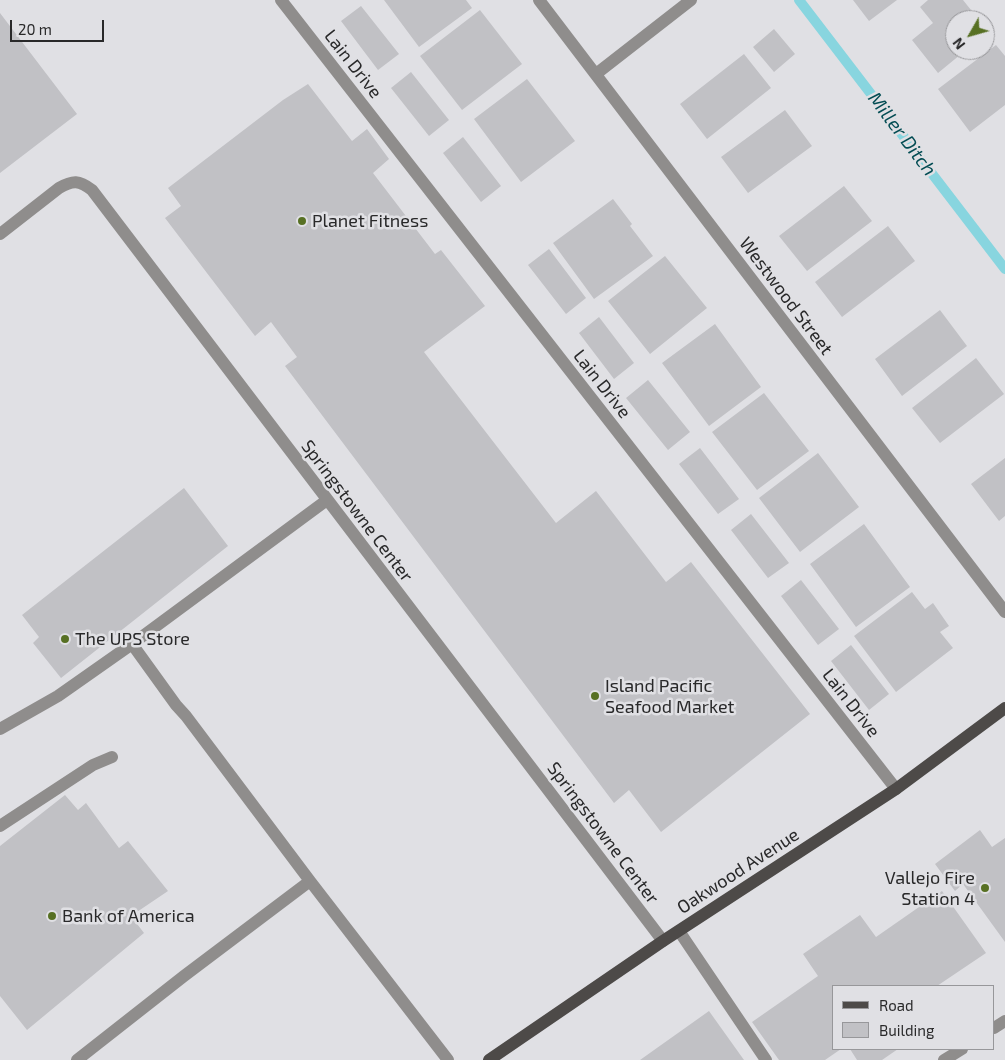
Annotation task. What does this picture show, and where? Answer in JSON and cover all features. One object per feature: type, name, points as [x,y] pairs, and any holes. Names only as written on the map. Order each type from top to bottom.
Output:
[{"type":"main road","name":"Oakwood Avenue","points":[[489,1060],[678,931],[896,789],[1005,708]]},
{"type":"street","name":"Lain Drive","points":[[281,0],[896,789]]},
{"type":"street","name":"Westwood Street","points":[[539,0],[1005,612]]},
{"type":"street","points":[[596,74],[691,0]]},
{"type":"street","name":"Springstowne Center","points":[[0,234],[59,188],[67,184],[76,182],[92,190],[663,941]]},
{"type":"street","points":[[0,728],[58,696],[132,644],[327,500]]},
{"type":"street","points":[[132,644],[176,705],[448,1060]]},
{"type":"street","points":[[0,826],[93,765],[112,757]]},
{"type":"street","points":[[77,1060],[310,881]]},
{"type":"street","points":[[678,931],[766,1060]]},
{"type":"street","points":[[944,1060],[960,1050]]},
{"type":"building","points":[[384,0],[466,0],[472,8],[419,47]]},
{"type":"building","points":[[853,0],[897,0],[869,21]]},
{"type":"building","points":[[928,0],[963,0],[971,10],[945,10],[945,60],[954,60],[938,73],[912,40],[933,23],[920,7]]},
{"type":"building","points":[[361,6],[399,54],[378,70],[341,21]]},
{"type":"building","points":[[480,10],[522,64],[462,110],[420,56]]},
{"type":"building","points":[[0,13],[77,114],[0,173]]},
{"type":"building","points":[[774,29],[795,54],[774,72],[753,47]]},
{"type":"building","points":[[995,46],[1005,56],[1005,105],[970,132],[938,89],[976,60],[995,60]]},
{"type":"building","points":[[744,54],[771,88],[707,139],[680,104]]},
{"type":"building","points":[[411,72],[449,120],[429,136],[391,88]]},
{"type":"building","points":[[527,79],[575,141],[521,182],[474,119]]},
{"type":"building","points":[[308,84],[352,141],[367,129],[389,159],[373,173],[435,254],[441,250],[485,306],[424,352],[556,523],[596,491],[666,582],[691,562],[810,714],[661,832],[629,790],[614,803],[285,366],[297,357],[271,322],[255,336],[165,218],[181,206],[168,188],[283,100]]},
{"type":"building","points":[[785,110],[812,146],[748,193],[721,157]]},
{"type":"building","points":[[463,137],[501,186],[481,202],[443,153]]},
{"type":"building","points":[[844,186],[872,221],[807,271],[779,236]]},
{"type":"building","points":[[613,199],[632,224],[630,226],[653,256],[594,299],[553,243]]},
{"type":"building","points":[[888,226],[915,261],[842,317],[815,282]]},
{"type":"building","points":[[549,249],[586,298],[566,314],[528,265]]},
{"type":"building","points":[[665,256],[707,308],[650,354],[608,301]]},
{"type":"building","points":[[940,310],[967,346],[902,396],[875,359]]},
{"type":"building","points":[[599,317],[634,363],[614,379],[579,333]]},
{"type":"building","points":[[715,324],[761,387],[709,426],[662,363]]},
{"type":"building","points":[[976,358],[1004,394],[940,443],[912,408]]},
{"type":"building","points":[[648,380],[690,432],[668,450],[626,398]]},
{"type":"building","points":[[764,393],[809,451],[757,490],[712,432]]},
{"type":"building","points":[[700,448],[739,499],[718,514],[679,464]]},
{"type":"building","points":[[818,453],[859,507],[800,552],[759,498]]},
{"type":"building","points":[[1005,458],[1005,516],[999,521],[971,484]]},
{"type":"building","points":[[184,488],[228,546],[61,678],[33,643],[39,637],[22,615]]},
{"type":"building","points":[[751,514],[789,563],[768,578],[731,530]]},
{"type":"building","points":[[864,524],[910,587],[856,627],[810,564]]},
{"type":"building","points":[[801,580],[839,629],[818,645],[781,596]]},
{"type":"building","points":[[912,592],[925,609],[933,603],[949,626],[940,632],[953,648],[896,692],[854,636]]},
{"type":"building","points":[[851,645],[889,694],[869,710],[831,661]]},
{"type":"building","points":[[65,795],[78,810],[86,803],[119,848],[128,841],[168,891],[131,916],[144,933],[27,1030],[0,996],[0,846]]},
{"type":"building","name":"Vallejo Fire Station 4","points":[[980,830],[992,847],[1005,838],[1005,942],[963,884],[955,891],[935,864]]},
{"type":"building","points":[[942,891],[986,953],[938,985],[832,985],[832,1050],[840,1050],[825,1060],[779,1060],[752,1022],[818,976],[803,954],[860,915],[876,937]]},
{"type":"building","points":[[709,1011],[744,1060],[640,1060]]},
{"type":"building","points":[[851,1050],[897,1050],[882,1060],[857,1060]]},
{"type":"waterway","name":"Miller Ditch","points":[[799,0],[1005,269]]},
{"type":"place","name":"Planet Fitness","points":[[302,221]]},
{"type":"place","name":"The UPS Store","points":[[65,639]]},
{"type":"place","name":"Island Pacific Seafood Market","points":[[595,696]]},
{"type":"place","name":"Vallejo Fire Station 4","points":[[985,888]]},
{"type":"place","name":"Bank of America","points":[[52,916]]}]
